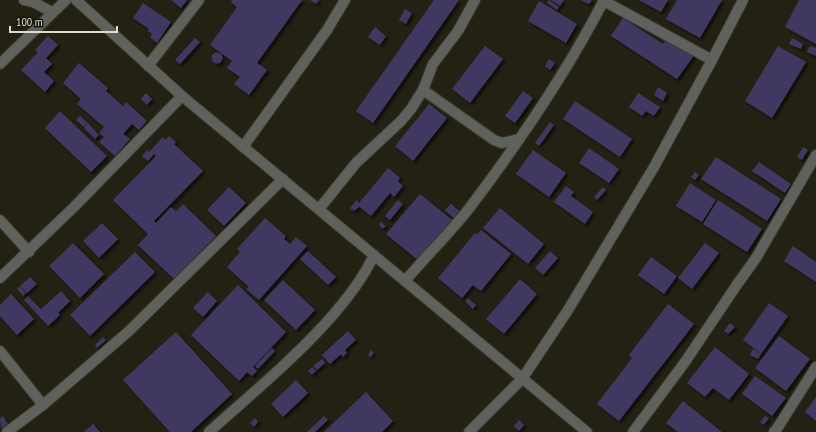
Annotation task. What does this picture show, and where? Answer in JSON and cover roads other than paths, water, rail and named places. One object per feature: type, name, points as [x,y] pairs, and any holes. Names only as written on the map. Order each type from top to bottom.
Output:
[{"type":"street","points":[[24,0],[33,2],[52,12]]},
{"type":"street","points":[[0,64],[66,0]]},
{"type":"street","points":[[76,0],[182,96],[587,432]]},
{"type":"street","points":[[148,66],[199,0]]},
{"type":"street","points":[[243,146],[327,30],[345,0]]},
{"type":"street","points":[[319,209],[356,163],[401,121],[411,109],[423,90],[432,64],[458,31],[475,0]]},
{"type":"street","points":[[405,281],[470,207],[519,139],[560,76],[604,0],[712,60]]},
{"type":"street","points":[[469,432],[522,379],[568,310],[654,166],[743,0]]},
{"type":"street","points":[[423,90],[494,140],[502,143],[519,139]]},
{"type":"street","points":[[0,278],[29,252],[182,96]]},
{"type":"street","points":[[633,432],[685,362],[756,258],[812,171],[816,155]]},
{"type":"street","points":[[7,432],[43,405],[130,331],[283,179]]},
{"type":"street","points":[[0,220],[29,252]]},
{"type":"street","points":[[209,432],[301,350],[344,303],[366,272],[374,255]]},
{"type":"street","points":[[0,351],[43,405]]},
{"type":"street","points":[[774,432],[816,367]]}]
